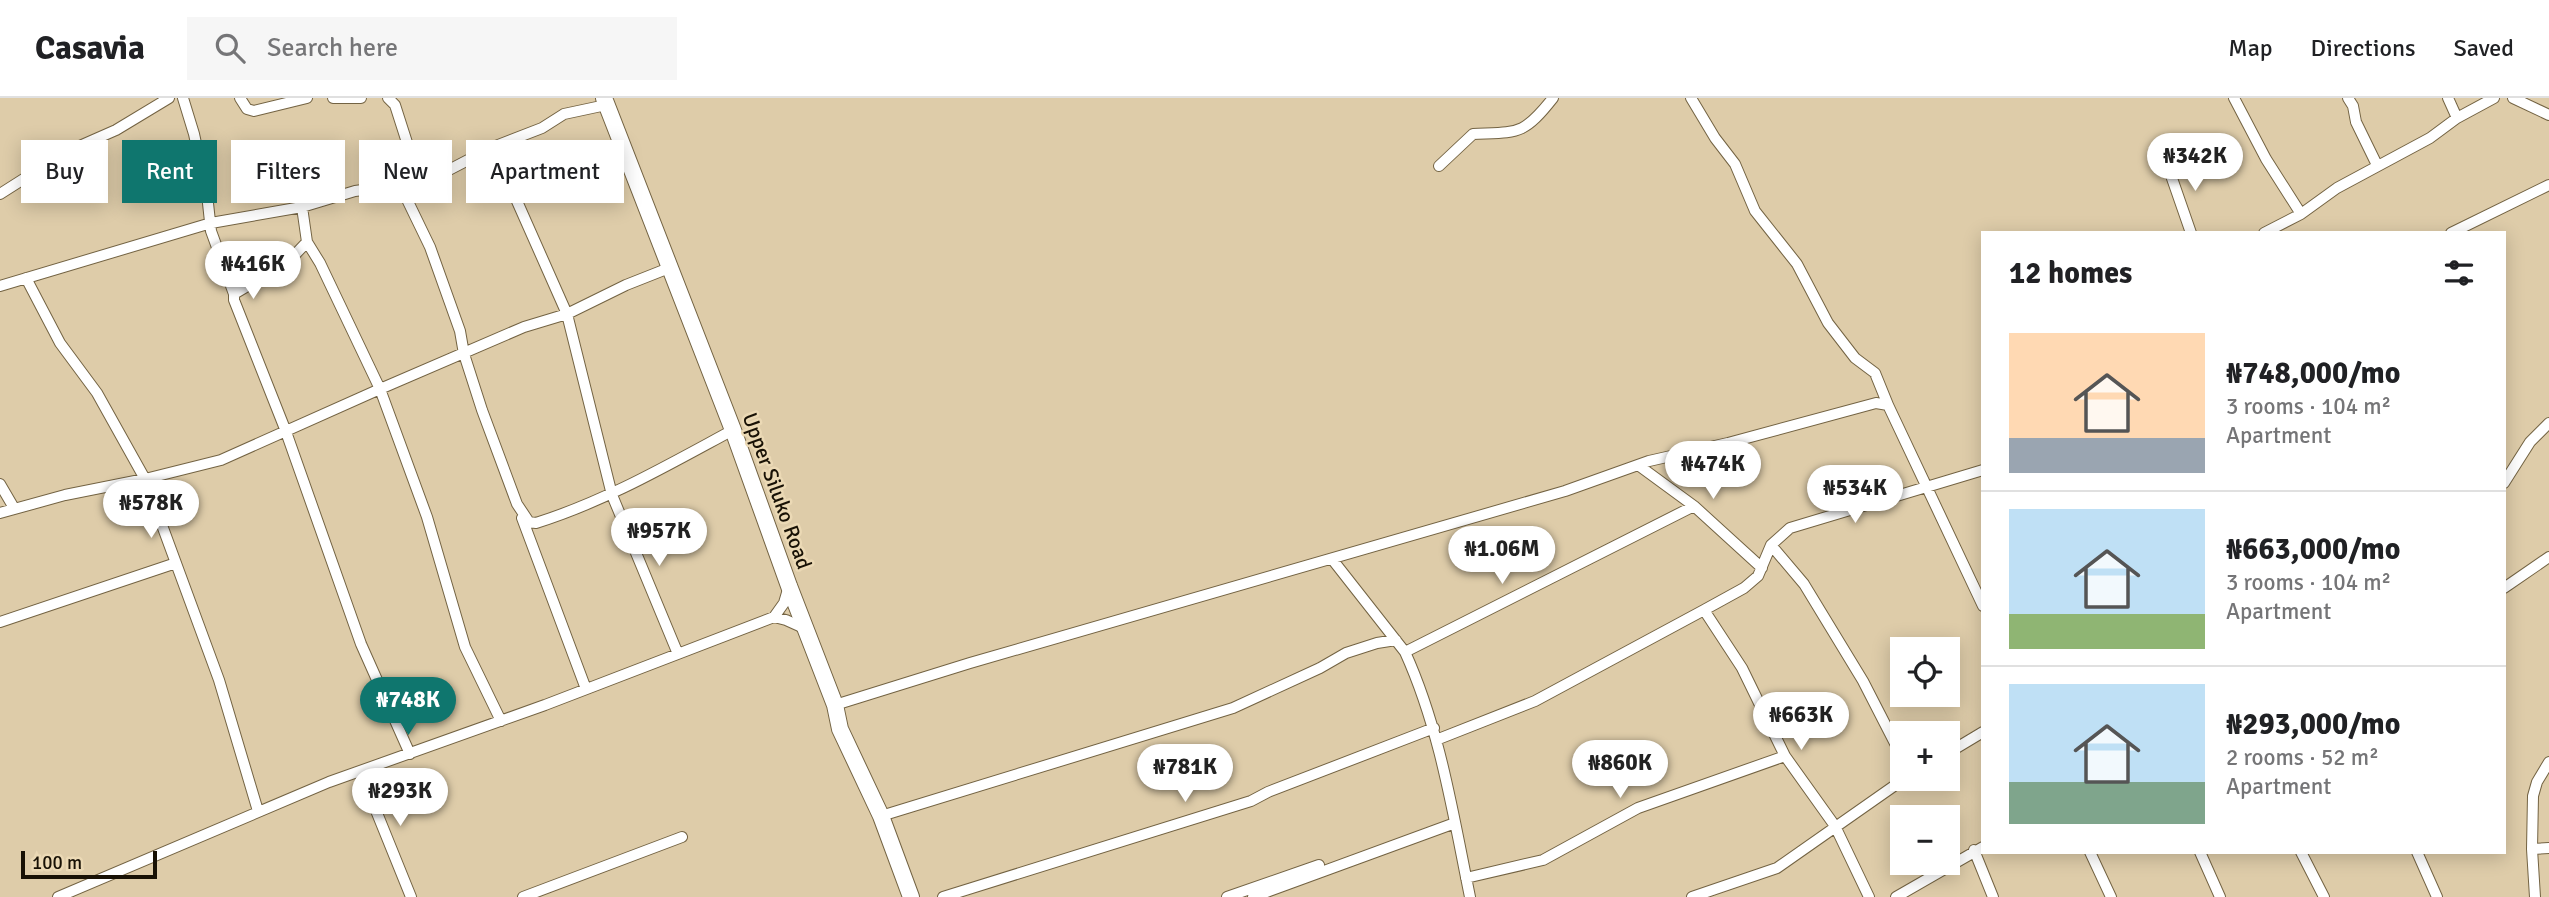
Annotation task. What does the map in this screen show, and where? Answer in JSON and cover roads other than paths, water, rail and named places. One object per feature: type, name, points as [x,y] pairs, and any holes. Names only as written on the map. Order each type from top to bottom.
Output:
[{"type":"main road","name":"Upper Siluko Road","points":[[605,101],[733,430],[835,705],[840,729],[881,816],[911,897]]},
{"type":"street","points":[[0,194],[66,152],[116,130],[169,98]]},
{"type":"street","points":[[183,98],[194,134],[211,232],[234,300],[285,429],[361,644],[410,754]]},
{"type":"street","points":[[240,98],[247,109],[254,111],[307,98]]},
{"type":"street","points":[[332,98],[361,98]]},
{"type":"street","points":[[388,98],[395,105],[406,140]]},
{"type":"street","points":[[1439,166],[1472,134],[1503,135],[1524,129],[1538,118],[1553,98]]},
{"type":"street","points":[[1691,98],[1715,138],[1735,164],[1755,211],[1797,264],[1828,323],[1855,358],[1875,373],[1981,602]]},
{"type":"street","points":[[2234,98],[2266,159],[2301,214]]},
{"type":"street","points":[[2348,98],[2353,106],[2356,122],[2377,165]]},
{"type":"street","points":[[2448,98],[2457,118]]},
{"type":"street","points":[[2268,231],[2301,214],[2337,188],[2430,138],[2457,118],[2494,98]]},
{"type":"street","points":[[2513,98],[2549,115]]},
{"type":"street","points":[[511,140],[542,128],[564,114],[605,101]]},
{"type":"street","points":[[2166,161],[2190,231]]},
{"type":"street","points":[[2455,231],[2549,185]]},
{"type":"street","points":[[0,285],[211,223],[302,207],[359,190]]},
{"type":"street","points":[[409,203],[430,247],[460,331],[464,354],[586,689]]},
{"type":"street","points":[[518,203],[567,314],[612,495],[678,654]]},
{"type":"street","points":[[302,207],[307,242],[320,263],[380,389],[426,517],[466,647],[501,722]]},
{"type":"street","points":[[234,294],[288,262],[307,242]]},
{"type":"street","points":[[0,513],[65,495],[221,460],[285,429],[524,327],[567,314],[626,285],[669,268]]},
{"type":"street","points":[[26,278],[60,343],[97,393],[145,479],[219,680],[258,811]]},
{"type":"street","points":[[835,705],[970,663],[1565,491],[1639,465],[1872,404],[1888,405]]},
{"type":"street","points":[[2506,480],[2530,442],[2549,423]]},
{"type":"street","points":[[517,504],[524,517],[529,522],[536,523],[587,506],[733,430]]},
{"type":"street","points":[[1639,465],[1694,506],[1762,568]]},
{"type":"street","points":[[943,897],[1251,802],[1291,783],[1535,701],[1744,588],[1758,576],[1771,545],[1790,528],[1981,471]]},
{"type":"street","points":[[0,484],[14,508]]},
{"type":"street","points":[[1405,652],[1694,506]]},
{"type":"street","points":[[1771,545],[1804,584],[1863,681],[1890,734]]},
{"type":"street","points":[[2506,587],[2549,557]]},
{"type":"street","points":[[1332,559],[1405,652],[1420,685],[1435,734],[1470,897]]},
{"type":"street","points":[[0,622],[176,563]]},
{"type":"street","points":[[58,897],[258,811],[360,771],[501,722],[774,617],[784,603],[789,586]]},
{"type":"street","points":[[1704,610],[1742,668],[1785,756],[1835,826],[1870,897]]},
{"type":"street","points":[[774,617],[806,629]]},
{"type":"street","points":[[881,816],[1233,708],[1320,668],[1346,653],[1396,640]]},
{"type":"street","points":[[1960,746],[1981,733]]},
{"type":"street","points":[[1466,878],[1544,860],[1638,808],[1785,756]]},
{"type":"street","points":[[2535,897],[2533,796],[2537,782],[2549,762]]},
{"type":"street","points":[[360,771],[411,897]]},
{"type":"street","points":[[1692,897],[1777,868],[1890,789]]},
{"type":"street","points":[[1253,897],[1455,823]]},
{"type":"street","points":[[523,897],[682,837]]},
{"type":"street","points":[[1896,897],[1978,848],[1993,897]]},
{"type":"street","points":[[2532,849],[2549,848]]},
{"type":"street","points":[[2091,854],[2111,897]]},
{"type":"street","points":[[2201,854],[2220,897]]},
{"type":"street","points":[[2302,854],[2324,897]]},
{"type":"street","points":[[2418,854],[2437,897]]},
{"type":"street","points":[[1227,897],[1319,865]]}]
